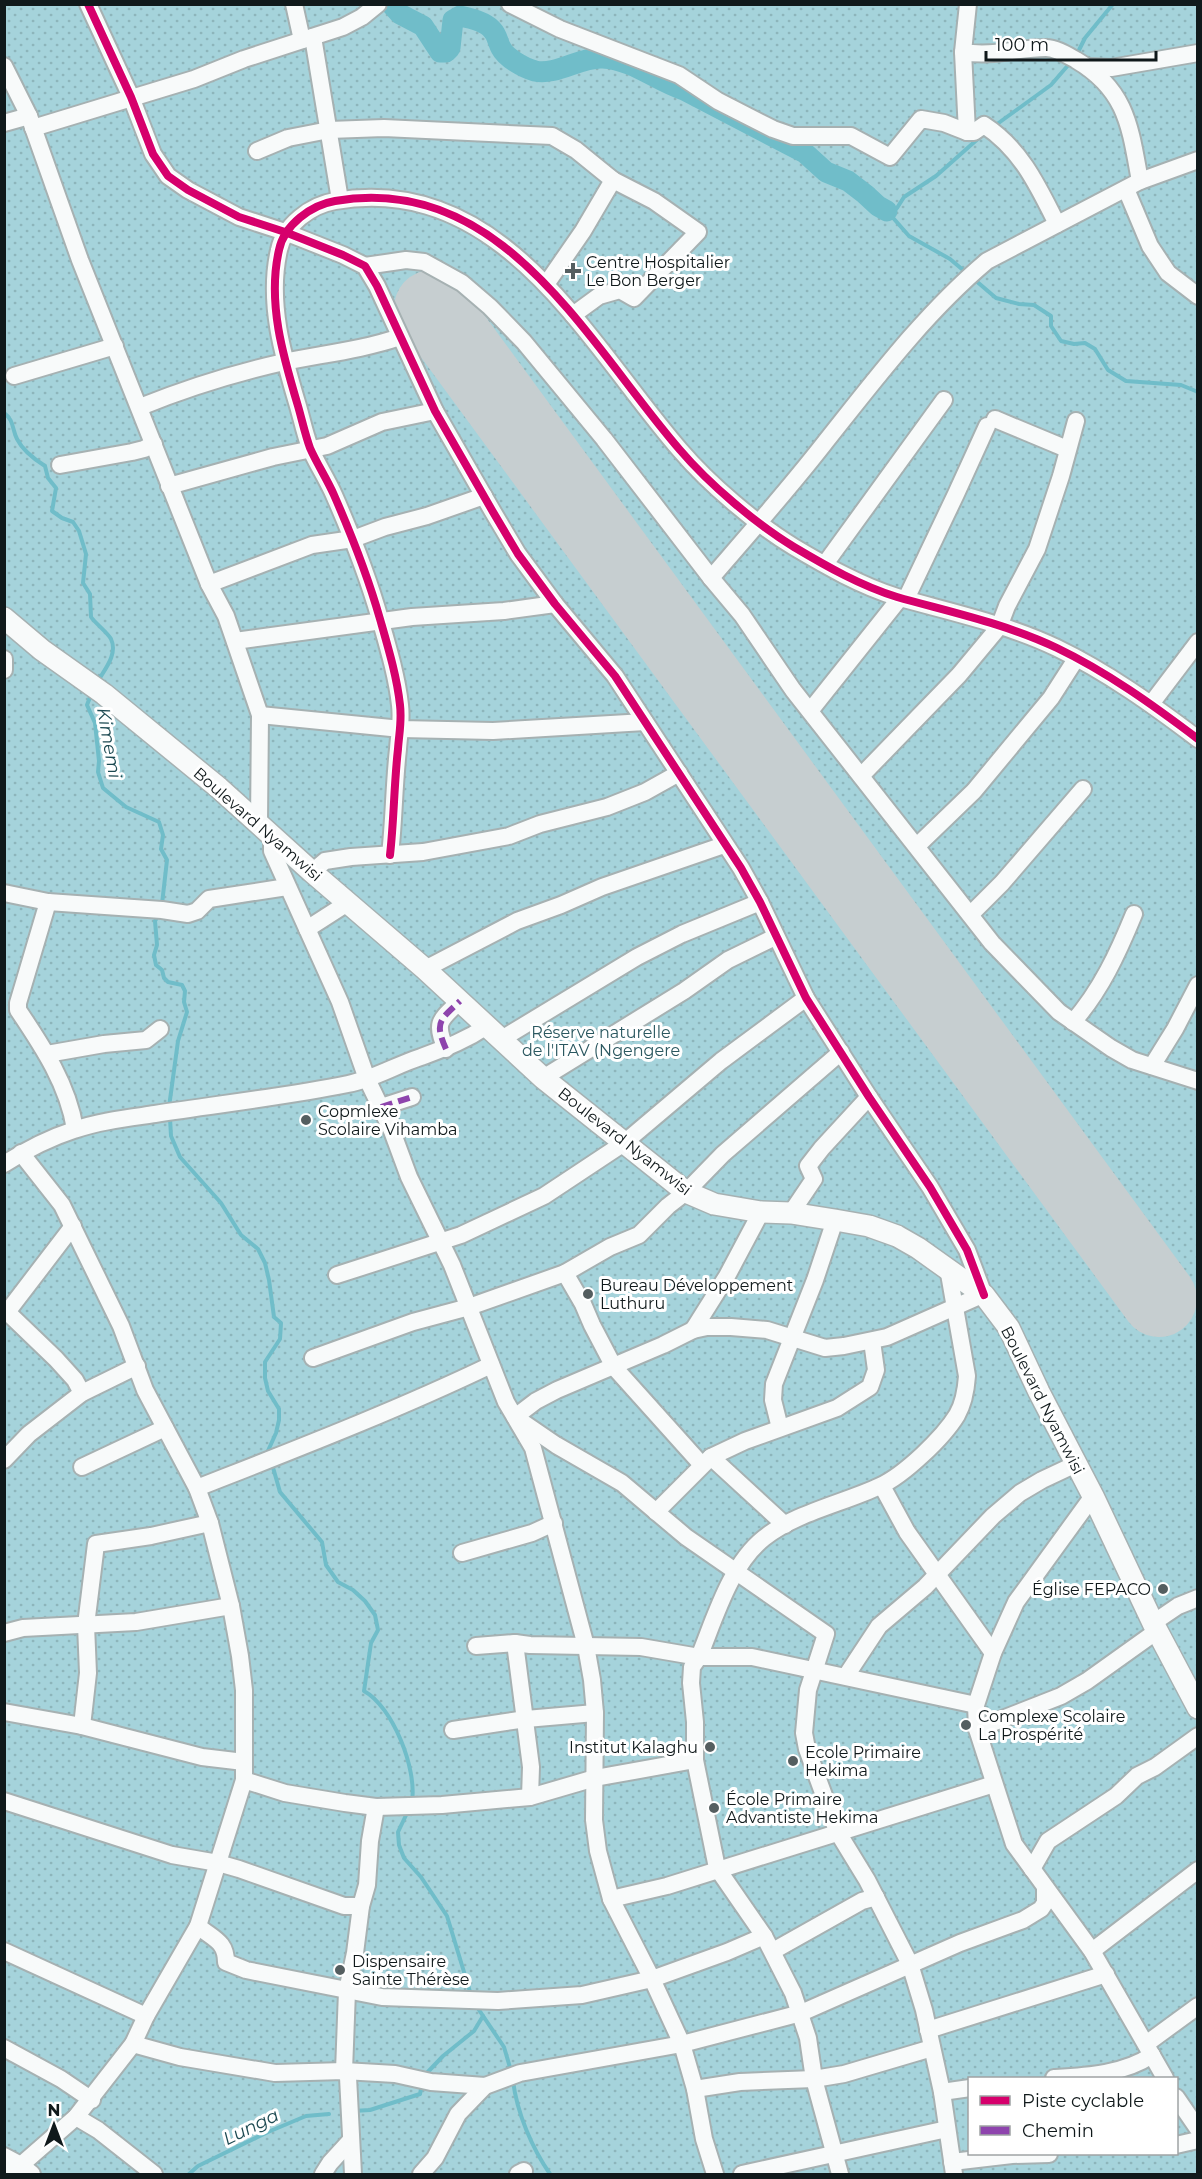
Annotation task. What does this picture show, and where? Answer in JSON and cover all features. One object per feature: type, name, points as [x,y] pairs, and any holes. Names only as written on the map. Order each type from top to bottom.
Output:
[{"type":"main road","name":"Boulevard Nyamwisi","points":[[6,623],[94,687],[219,788],[425,969],[543,1078],[686,1192],[714,1204],[761,1212],[791,1213],[869,1226],[897,1236],[918,1248],[983,1295],[1009,1328],[1197,1708]]},
{"type":"street","points":[[88,4],[131,97],[153,154],[168,176],[188,190],[239,217],[285,232],[365,266],[377,286],[435,411],[518,554],[555,604],[615,676],[760,902],[806,998],[936,1196],[966,1250],[983,1295],[887,1337],[825,1348],[767,1330],[731,1326],[693,1330],[614,1367],[556,1390],[536,1401],[515,1417]]},
{"type":"street","points":[[294,4],[308,39],[329,130],[340,200]]},
{"type":"street","points":[[510,4],[560,29],[679,75],[740,112],[793,136],[851,136],[890,157],[921,119],[944,123],[967,132],[974,132],[984,125],[1005,141],[1029,170],[1057,224]]},
{"type":"street","points":[[967,132],[963,52],[968,4]]},
{"type":"street","points":[[4,123],[31,122],[194,79],[243,59],[343,27],[376,7]]},
{"type":"street","points":[[963,52],[1000,54],[1049,47],[1088,67],[1100,77],[1122,106],[1133,145],[1133,185],[1150,246],[1168,273],[1195,290]]},
{"type":"street","points":[[1088,67],[1111,68],[1197,53]]},
{"type":"street","points":[[4,66],[31,122],[80,260],[140,407],[169,486],[235,641],[260,715],[266,829],[272,851],[340,1002],[367,1079],[469,1307],[506,1402],[533,1448],[555,1523],[586,1646],[595,1713],[594,1820],[598,1851],[611,1899],[682,2044],[695,2089],[704,2139],[715,2175]]},
{"type":"street","points":[[257,151],[288,138],[329,130],[384,128],[552,136],[576,150],[613,180],[654,201],[698,232],[634,298],[620,290],[609,293],[599,296],[573,315]]},
{"type":"street","points":[[711,578],[759,523],[871,384],[952,292],[987,261],[1133,185],[1197,160]]},
{"type":"street","points":[[547,283],[584,231],[613,180]]},
{"type":"street","points":[[390,855],[401,729],[400,703],[381,622],[352,539],[311,449],[285,362],[274,286],[279,245],[285,232],[312,208],[340,200],[386,199],[419,204],[453,214],[492,237],[547,283],[683,454],[759,523],[792,545],[848,577],[903,598],[999,627],[1056,648],[1151,704],[1197,739]]},
{"type":"street","points":[[365,266],[406,260],[424,262],[462,284],[490,307],[524,342],[604,439],[742,615],[793,690],[992,943],[1034,988],[1073,1022],[1132,1060],[1197,1081]]},
{"type":"street","points":[[140,407],[194,386],[285,362],[378,345],[400,337]]},
{"type":"street","points":[[14,376],[115,346]]},
{"type":"street","points":[[825,564],[944,400]]},
{"type":"street","points":[[169,486],[273,457],[327,446],[382,422],[435,411]]},
{"type":"street","points":[[861,776],[959,675],[999,627],[1036,549],[1061,476],[1076,421]]},
{"type":"street","points":[[810,711],[903,598],[991,423],[1067,449]]},
{"type":"street","points":[[60,465],[132,452],[154,444]]},
{"type":"street","points":[[209,584],[312,545],[352,539],[484,496]]},
{"type":"street","points":[[235,641],[412,617],[504,611],[555,604]]},
{"type":"street","points":[[1151,704],[1197,642]]},
{"type":"street","points":[[4,659],[4,670]]},
{"type":"street","points":[[917,846],[974,791],[1011,748],[1051,698],[1076,659]]},
{"type":"street","points":[[260,715],[401,729],[493,731],[645,722]]},
{"type":"street","points":[[312,872],[325,861],[423,852],[509,836],[540,824],[607,807],[645,792],[679,773]]},
{"type":"street","points":[[971,914],[1002,883],[1083,789]]},
{"type":"street","points":[[425,969],[517,921],[602,887],[724,845]]},
{"type":"street","points":[[4,893],[48,902],[188,914],[196,911],[209,899],[287,887]]},
{"type":"street","points":[[48,902],[18,1003],[18,1010],[47,1054],[72,1109],[75,1130]]},
{"type":"street","points":[[307,929],[349,902]]},
{"type":"street","points":[[4,1164],[21,1153],[75,1130],[112,1120],[297,1094],[367,1079],[469,1038],[493,1033],[682,934],[760,902]]},
{"type":"street","points":[[1073,1022],[1088,1006],[1105,979],[1134,914]]},
{"type":"street","points":[[543,1078],[684,991],[728,960],[775,937]]},
{"type":"street","points":[[1152,1066],[1175,1029],[1197,985]]},
{"type":"street","points":[[337,1275],[461,1235],[544,1196],[624,1143],[721,1061],[806,998]]},
{"type":"street","points":[[446,1049],[438,1026],[440,1020],[460,1001]]},
{"type":"street","points":[[47,1054],[104,1044],[146,1040],[160,1029]]},
{"type":"street","points":[[313,1358],[413,1322],[469,1307],[565,1274],[610,1247],[639,1234],[686,1192],[723,1154],[841,1052]]},
{"type":"street","points":[[381,1107],[412,1097]]},
{"type":"street","points":[[791,1213],[814,1179],[808,1166],[869,1097]]},
{"type":"street","points":[[7,2175],[27,2170],[92,2100],[133,2044],[146,2016],[198,1926],[244,1780],[244,1690],[231,1605],[210,1523],[196,1488],[145,1390],[121,1326],[73,1226],[62,1205],[21,1153]]},
{"type":"street","points":[[693,1330],[727,1276],[761,1212]]},
{"type":"street","points":[[780,1428],[773,1400],[774,1384],[815,1280],[835,1220]]},
{"type":"street","points":[[73,1226],[6,1310],[56,1359],[75,1380],[82,1393]]},
{"type":"street","points":[[840,2175],[814,2079],[808,2038],[801,2013],[773,1951],[717,1868],[695,1760],[692,1667],[699,1657],[736,1570],[745,1556],[764,1538],[785,1525],[882,1486],[915,1462],[957,1415],[966,1393],[967,1376],[948,1268]]},
{"type":"street","points":[[565,1274],[583,1304],[614,1367],[707,1461],[785,1525]]},
{"type":"street","points":[[657,1512],[707,1461],[745,1441],[837,1408],[870,1387],[876,1370],[872,1341]]},
{"type":"street","points":[[196,1488],[288,1453],[491,1365]]},
{"type":"street","points":[[4,1460],[29,1434],[82,1393],[137,1366]]},
{"type":"street","points":[[515,1417],[556,1445],[622,1483],[686,1537],[826,1634],[808,1690],[804,1733],[811,1762],[837,1831],[876,1897],[910,1964],[942,2092],[953,2168],[1012,2155]]},
{"type":"street","points":[[82,1467],[165,1428]]},
{"type":"street","points":[[846,1676],[879,1626],[925,1587],[993,1516],[1020,1493],[1076,1464]]},
{"type":"street","points":[[882,1486],[907,1532],[993,1653]]},
{"type":"street","points":[[1093,1496],[1016,1602],[993,1653],[976,1705],[977,1729],[1014,1844],[1092,1951],[1164,2077]]},
{"type":"street","points":[[82,1726],[88,1673],[86,1625],[96,1544],[151,1536],[210,1523]]},
{"type":"street","points":[[462,1553],[532,1533],[555,1523]]},
{"type":"street","points":[[977,1729],[1061,1696],[1088,1680],[1155,1627],[1178,1605],[1197,1598]]},
{"type":"street","points":[[4,1633],[23,1628],[136,1622],[231,1605]]},
{"type":"street","points":[[476,1646],[514,1642],[530,1645],[641,1647],[699,1657],[752,1657],[976,1705]]},
{"type":"street","points":[[514,1642],[531,1767],[530,1797]]},
{"type":"street","points":[[4,1712],[82,1726],[202,1757],[244,1762]]},
{"type":"street","points":[[453,1730],[526,1719],[595,1713]]},
{"type":"street","points":[[1032,1869],[1048,1841],[1116,1796],[1137,1776],[1155,1767],[1197,1736]]},
{"type":"street","points":[[244,1780],[285,1793],[376,1807],[442,1805],[530,1797],[595,1778],[695,1760]]},
{"type":"street","points":[[611,1899],[667,1886],[717,1868],[994,1784]]},
{"type":"street","points":[[4,1801],[172,1855],[218,1863],[344,1906],[361,1906]]},
{"type":"street","points":[[353,2175],[348,2077],[344,2071],[347,1991],[361,1906],[367,1885],[370,1840],[376,1807]]},
{"type":"street","points":[[1092,1951],[1197,1870]]},
{"type":"street","points":[[133,2044],[180,2057],[275,2073],[344,2071],[396,2074],[431,2082],[485,2086],[513,2076],[682,2044],[801,2013],[960,1943],[1023,1920],[1041,1909],[1045,1903],[1045,1888]]},
{"type":"street","points":[[773,1951],[862,1901],[876,1897]]},
{"type":"street","points":[[1041,1909],[1065,1914]]},
{"type":"street","points":[[198,1926],[223,1944],[226,1951],[226,1962],[246,1970],[382,1997],[498,2001],[582,1995],[652,1979],[764,1936]]},
{"type":"street","points":[[4,1951],[146,2016]]},
{"type":"street","points":[[928,2030],[1106,1974]]},
{"type":"street","points":[[1071,2077],[1129,2067],[1197,2006]]},
{"type":"street","points":[[4,2048],[61,2079],[92,2100]]},
{"type":"street","points":[[695,2089],[740,2082],[814,2079],[844,2074],[932,2048]]},
{"type":"street","points":[[421,2175],[435,2158],[458,2114],[485,2086]]},
{"type":"street","points":[[942,2092],[968,2088]]},
{"type":"street","points":[[1178,2100],[1197,2128]]},
{"type":"street","points":[[76,2117],[98,2130],[154,2175]]},
{"type":"street","points":[[742,2175],[947,2129]]},
{"type":"street","points":[[324,2175],[330,2163],[351,2140]]},
{"type":"street","points":[[1178,2145],[1197,2140]]},
{"type":"street","points":[[4,2156],[27,2170]]},
{"type":"green space","name":"Réserve naturelle de l'ITAV (Ngengere","points":[[5,5],[1197,5],[1197,2174],[5,2174]]},
{"type":"waterway","points":[[391,4],[400,14],[423,26],[440,52],[446,52],[450,48],[453,20],[460,16],[487,25],[494,33],[501,48],[511,59],[535,71],[552,71],[595,58],[614,60],[635,67],[805,153],[826,172],[848,181],[887,211]]},
{"type":"waterway","points":[[1077,54],[1085,38],[1113,4]]},
{"type":"waterway","points":[[993,127],[1051,85],[1070,63]]},
{"type":"waterway","points":[[963,270],[950,259],[909,236],[887,211],[897,208],[904,197],[936,176],[980,137]]},
{"type":"waterway","points":[[975,280],[996,298],[1034,305],[1051,316],[1051,326],[1061,341],[1074,344],[1085,343],[1095,349],[1108,370],[1126,381],[1181,385],[1198,392]]},
{"type":"waterway","name":"Kimemi","points":[[4,413],[11,422],[19,443],[45,466],[48,478],[56,488],[52,511],[73,522],[79,531],[86,554],[83,583],[90,594],[91,617],[111,639],[113,645],[110,661],[98,681]]},
{"type":"waterway","name":"Kimemi","points":[[92,692],[87,705],[95,723],[98,772],[103,788],[126,807],[159,822],[163,835],[161,849],[167,860],[162,904]]},
{"type":"waterway","name":"Kimemi","points":[[159,914],[155,921],[156,965],[162,970],[168,982],[182,985],[185,991],[184,1002],[187,1012],[178,1041],[169,1107]]},
{"type":"waterway","points":[[170,1118],[171,1136],[180,1157],[221,1203],[241,1235],[258,1249],[265,1263],[274,1317],[281,1323],[280,1339],[265,1362],[268,1391],[279,1409],[276,1433],[267,1453]]},
{"type":"waterway","points":[[272,1464],[280,1492],[322,1542],[326,1565],[338,1582],[353,1590],[375,1615],[378,1630],[371,1643],[364,1691],[384,1710],[401,1740],[411,1773],[412,1801]]},
{"type":"waterway","points":[[408,1811],[398,1832],[399,1845],[404,1858],[421,1877],[447,1916],[471,1995]]},
{"type":"waterway","points":[[475,2004],[504,2047],[511,2071]]},
{"type":"waterway","name":"Lunga","points":[[423,2077],[443,2056],[474,2031],[483,2016]]},
{"type":"waterway","points":[[513,2081],[526,2130],[550,2174]]},
{"type":"waterway","name":"Lunga","points":[[353,2111],[370,2110],[420,2094],[422,2084]]},
{"type":"waterway","name":"Lunga","points":[[189,2174],[198,2166],[268,2132],[306,2116],[329,2114]]},
{"type":"runway","points":[[432,308],[1159,1299]]},
{"type":"marked path","points":[[446,1049],[440,1033],[441,1022],[460,1001]]},
{"type":"marked path","points":[[381,1107],[412,1097]]},
{"type":"cycle path","points":[[88,4],[131,97],[153,154],[168,176],[188,190],[239,217],[285,232],[365,266],[377,286],[435,411],[518,554],[555,604],[615,676],[741,868],[806,998],[930,1187],[967,1250],[984,1295]]},
{"type":"cycle path","points":[[390,855],[401,722],[397,684],[380,619],[359,557],[334,495],[308,443],[282,348],[276,309],[276,270],[279,250],[286,232],[308,212],[335,201],[394,199],[447,213],[494,239],[536,275],[575,317],[692,463],[719,490],[764,527],[794,547],[870,587],[897,597],[998,625],[1057,648],[1129,690],[1198,739]]},
{"type":"place","name":"Centre Hospitalier Le Bon Berger","points":[[573,271]]},
{"type":"place","name":"Copmlexe Scolaire Vihamba","points":[[306,1120]]},
{"type":"place","name":"Bureau Développement Luthuru","points":[[588,1294]]},
{"type":"place","name":"Église FEPACO","points":[[1163,1589]]},
{"type":"place","name":"Complexe Scolaire La Prospérité","points":[[966,1725]]},
{"type":"place","name":"Institut Kalaghu","points":[[710,1747]]},
{"type":"place","name":"Ecole Primaire Hekima","points":[[793,1761]]},
{"type":"place","name":"École Primaire Advantiste Hekima","points":[[714,1808]]},
{"type":"place","name":"Dispensaire Sainte Thérèse","points":[[340,1970]]}]
